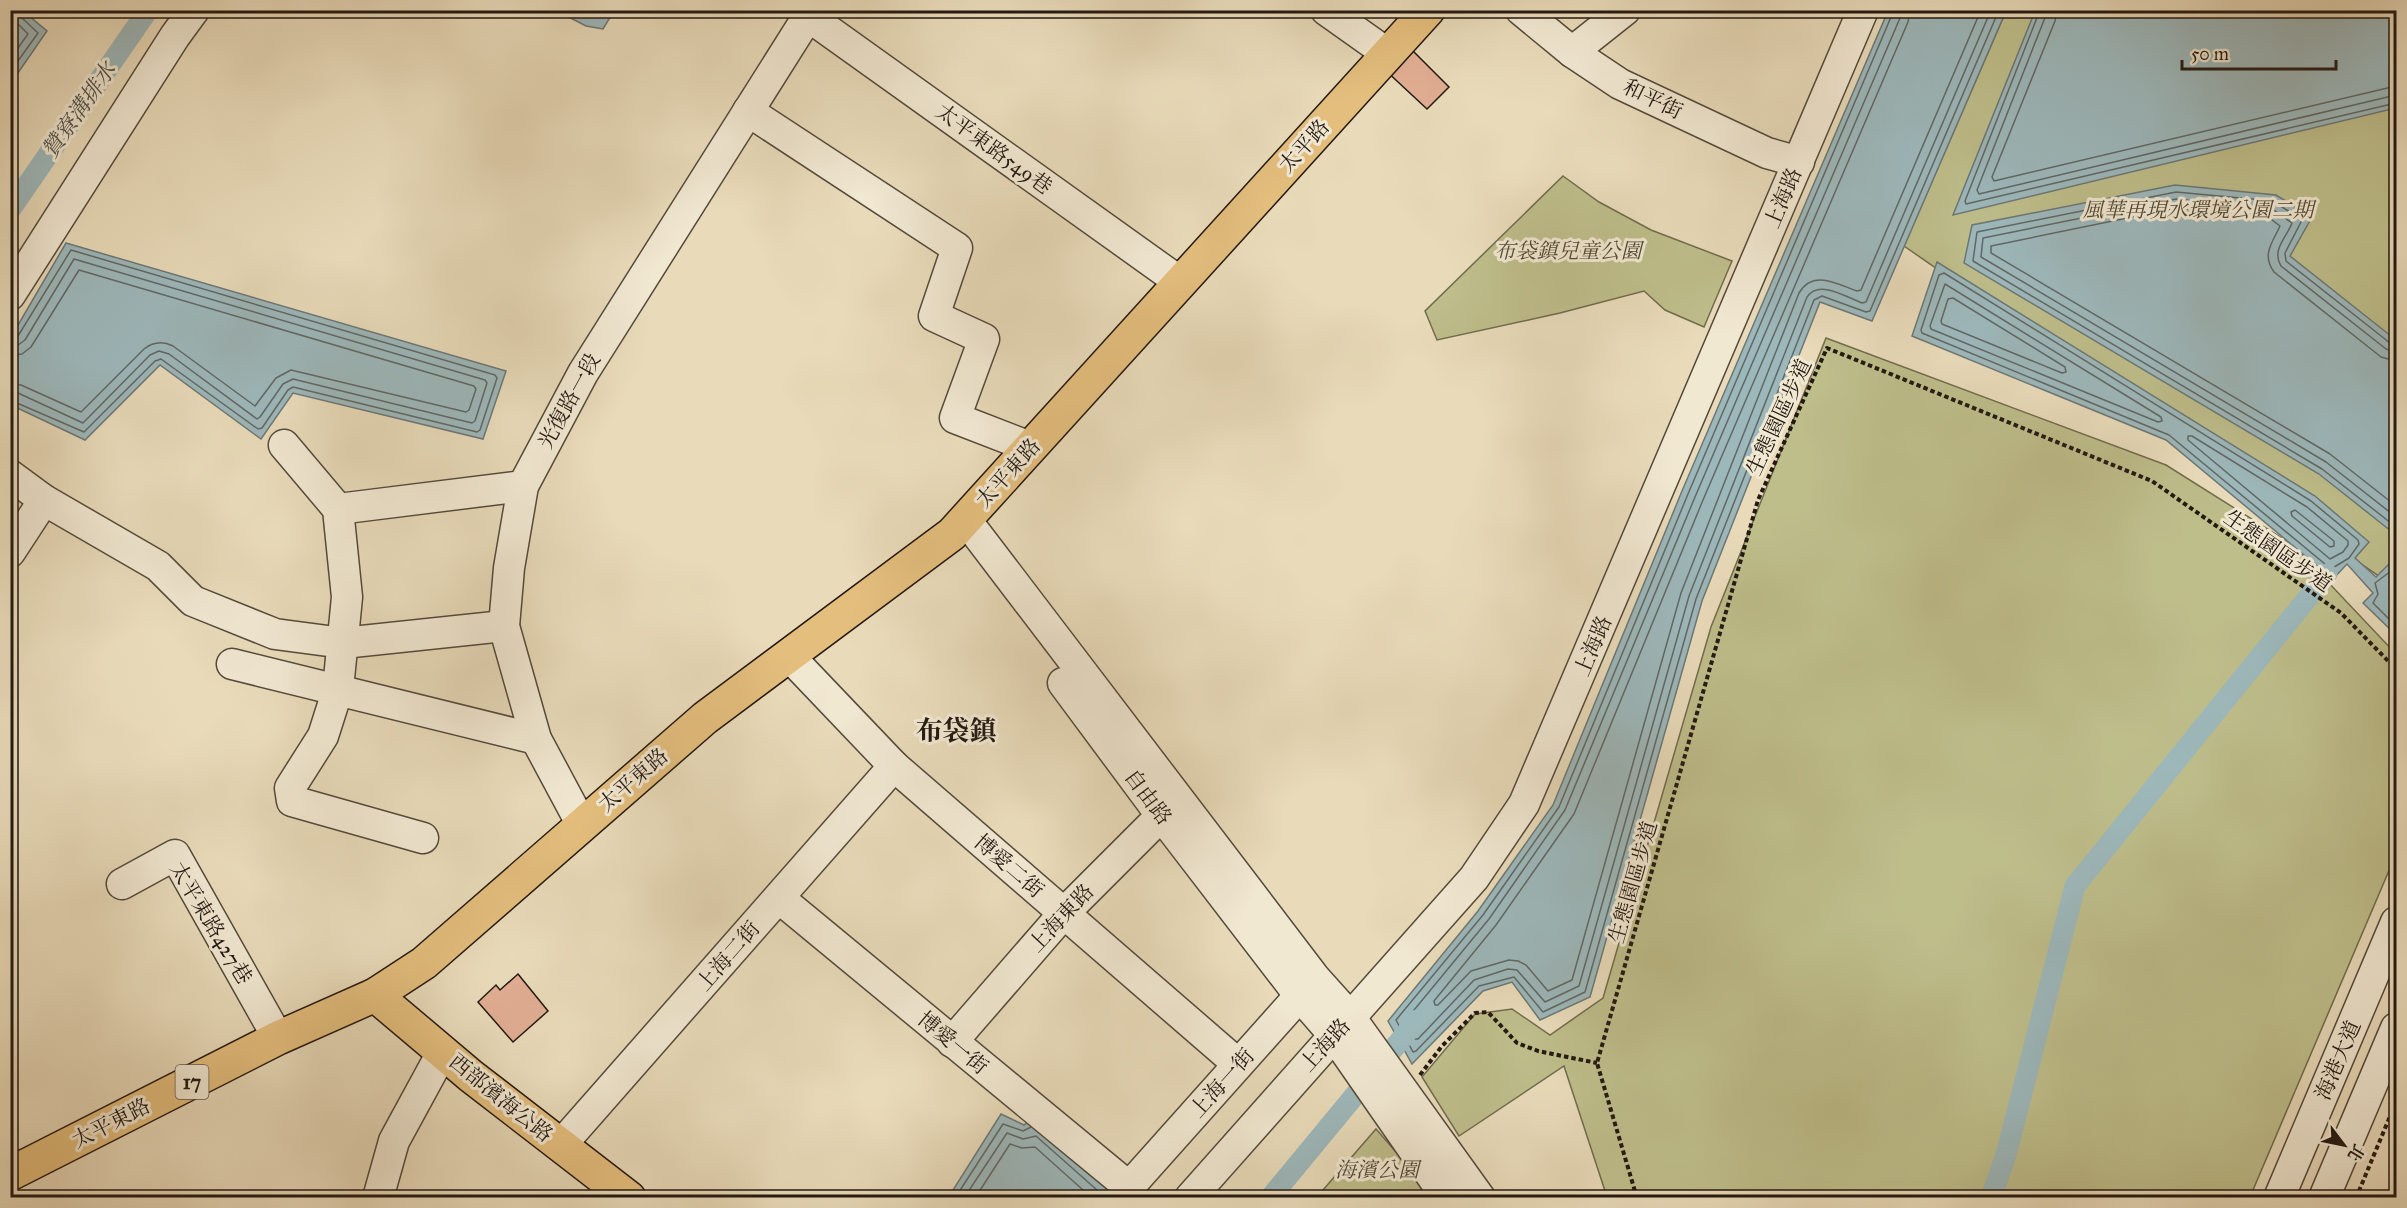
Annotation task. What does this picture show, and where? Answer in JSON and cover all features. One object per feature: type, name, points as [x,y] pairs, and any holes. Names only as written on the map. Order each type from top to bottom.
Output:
[{"type":"main road","name":"太平路","points":[[1180,282],[1428,10]]},
{"type":"main road","name":"太平東路","points":[[10,1174],[278,1038],[375,995],[424,963],[705,718],[790,657],[959,527],[1180,282]]},
{"type":"main road","name":"西部濱海公路","points":[[375,995],[471,1076],[629,1197]]},
{"type":"street","points":[[10,295],[175,36],[194,10]]},
{"type":"street","points":[[1326,10],[1388,54]]},
{"type":"street","name":"和平街","points":[[1521,10],[1572,52],[1620,84],[1767,153],[1799,162]]},
{"type":"street","points":[[1572,52],[1625,10]]},
{"type":"street","name":"上海路","points":[[1190,1197],[1349,1036],[1474,878],[1524,804],[1863,10]]},
{"type":"street","name":"光復路一段","points":[[582,825],[536,739],[504,626],[509,568],[523,486],[583,373],[810,14]]},
{"type":"street","name":"太平東路549巷","points":[[810,14],[1180,282]]},
{"type":"street","points":[[748,111],[957,248],[934,316],[984,339],[955,418],[1030,447]]},
{"type":"street","points":[[284,445],[338,509],[347,597],[338,689],[323,736],[290,788],[292,801],[423,838]]},
{"type":"street","points":[[10,475],[44,500],[158,566],[193,601],[275,634],[344,643],[504,626]]},
{"type":"street","points":[[338,509],[523,486]]},
{"type":"street","points":[[10,552],[44,500]]},
{"type":"street","name":"自由路","points":[[959,527],[1169,807],[1307,987],[1349,1036],[1396,1101]]},
{"type":"street","name":"博愛二街","points":[[790,657],[894,766],[1064,913],[1244,1057]]},
{"type":"street","points":[[232,664],[536,739]]},
{"type":"street","name":"上海二街","points":[[561,1145],[894,766]]},
{"type":"street","name":"上海東路","points":[[952,1042],[1064,913],[1169,807]]},
{"type":"street","name":"太平東路427巷","points":[[122,884],[174,855],[278,1038]]},
{"type":"street","name":"博愛一街","points":[[779,898],[1128,1187]]},
{"type":"street","name":"海港大道","points":[[2279,1197],[2397,922]]},
{"type":"street","name":"上海一街","points":[[1128,1187],[1307,987]]},
{"type":"street","name":"海港大道","points":[[2324,1197],[2397,1028]]},
{"type":"street","points":[[378,1197],[394,1141],[443,1051]]},
{"type":"street","points":[[1396,1101],[1447,1197]]},
{"type":"street","points":[[1396,1101],[1480,1197]]},
{"type":"path","name":"生態園區步道","points":[[1597,1064],[1758,500],[1827,348],[2152,481],[2341,613],[2397,669]]},
{"type":"path","points":[[1396,1101],[1442,1046],[1475,1013],[1488,1012],[1517,1043],[1538,1051],[1597,1064],[1637,1197]]},
{"type":"path","points":[[2356,1197],[2397,1102]]},
{"type":"green space","name":"風華再現水環境公園二期","points":[[2006,11],[2396,11],[2396,588],[1904,246]]},
{"type":"green space","name":"布袋鎮兒童公園","points":[[1563,176],[1599,202],[1651,230],[1732,261],[1704,327],[1665,310],[1644,291],[1560,313],[1437,340],[1425,311]]},
{"type":"green space","points":[[1826,338],[2166,465],[2293,545],[2396,654],[2396,854],[2250,1197],[1607,1197],[1564,1066],[1459,1136],[1422,1077],[1475,1014],[1512,1009],[1550,1035],[1603,998],[1711,627]]},
{"type":"green space","name":"海濱公園","points":[[1376,1129],[1416,1175],[1431,1198],[1316,1198]]},
{"type":"water","points":[[11,10],[23,11],[47,31],[11,83]]},
{"type":"water","points":[[557,11],[614,11],[603,29],[586,26]]},
{"type":"water","points":[[1888,11],[2006,11],[1872,321],[1820,302],[1702,601],[1590,997],[1540,1020],[1512,982],[1483,991],[1412,1064],[1388,1021],[1478,911],[1553,805],[1682,491]]},
{"type":"water","points":[[2035,11],[2396,11],[2396,108],[1953,215]]},
{"type":"water","points":[[2175,185],[2276,195],[2312,217],[2290,256],[2396,340],[2396,535],[2319,474],[1964,263],[1972,225]]},
{"type":"water","points":[[66,243],[506,371],[483,439],[293,393],[261,439],[160,365],[85,440],[11,405],[11,337]]},
{"type":"water","points":[[1937,262],[2315,496],[2369,542],[2355,558],[2376,577],[2391,562],[2396,567],[2396,635],[2363,603],[2373,593],[2347,564],[2333,579],[2166,440],[1912,336]]},
{"type":"water","points":[[1001,1114],[1024,1125],[1034,1116],[1126,1198],[948,1198]]},
{"type":"building","points":[[1406,44],[1449,87],[1427,109],[1383,68]]},
{"type":"building","points":[[518,974],[548,1011],[513,1042],[478,1002],[496,985],[500,990]]},
{"type":"waterway","name":"贊寮溝排水","points":[[10,210],[148,10]]},
{"type":"waterway","points":[[1991,1198],[2006,1155],[2075,886],[2327,574]]},
{"type":"waterway","points":[[1270,1198],[1417,1020]]},
{"type":"district","name":"布袋鎮","points":[[956,730]]}]
